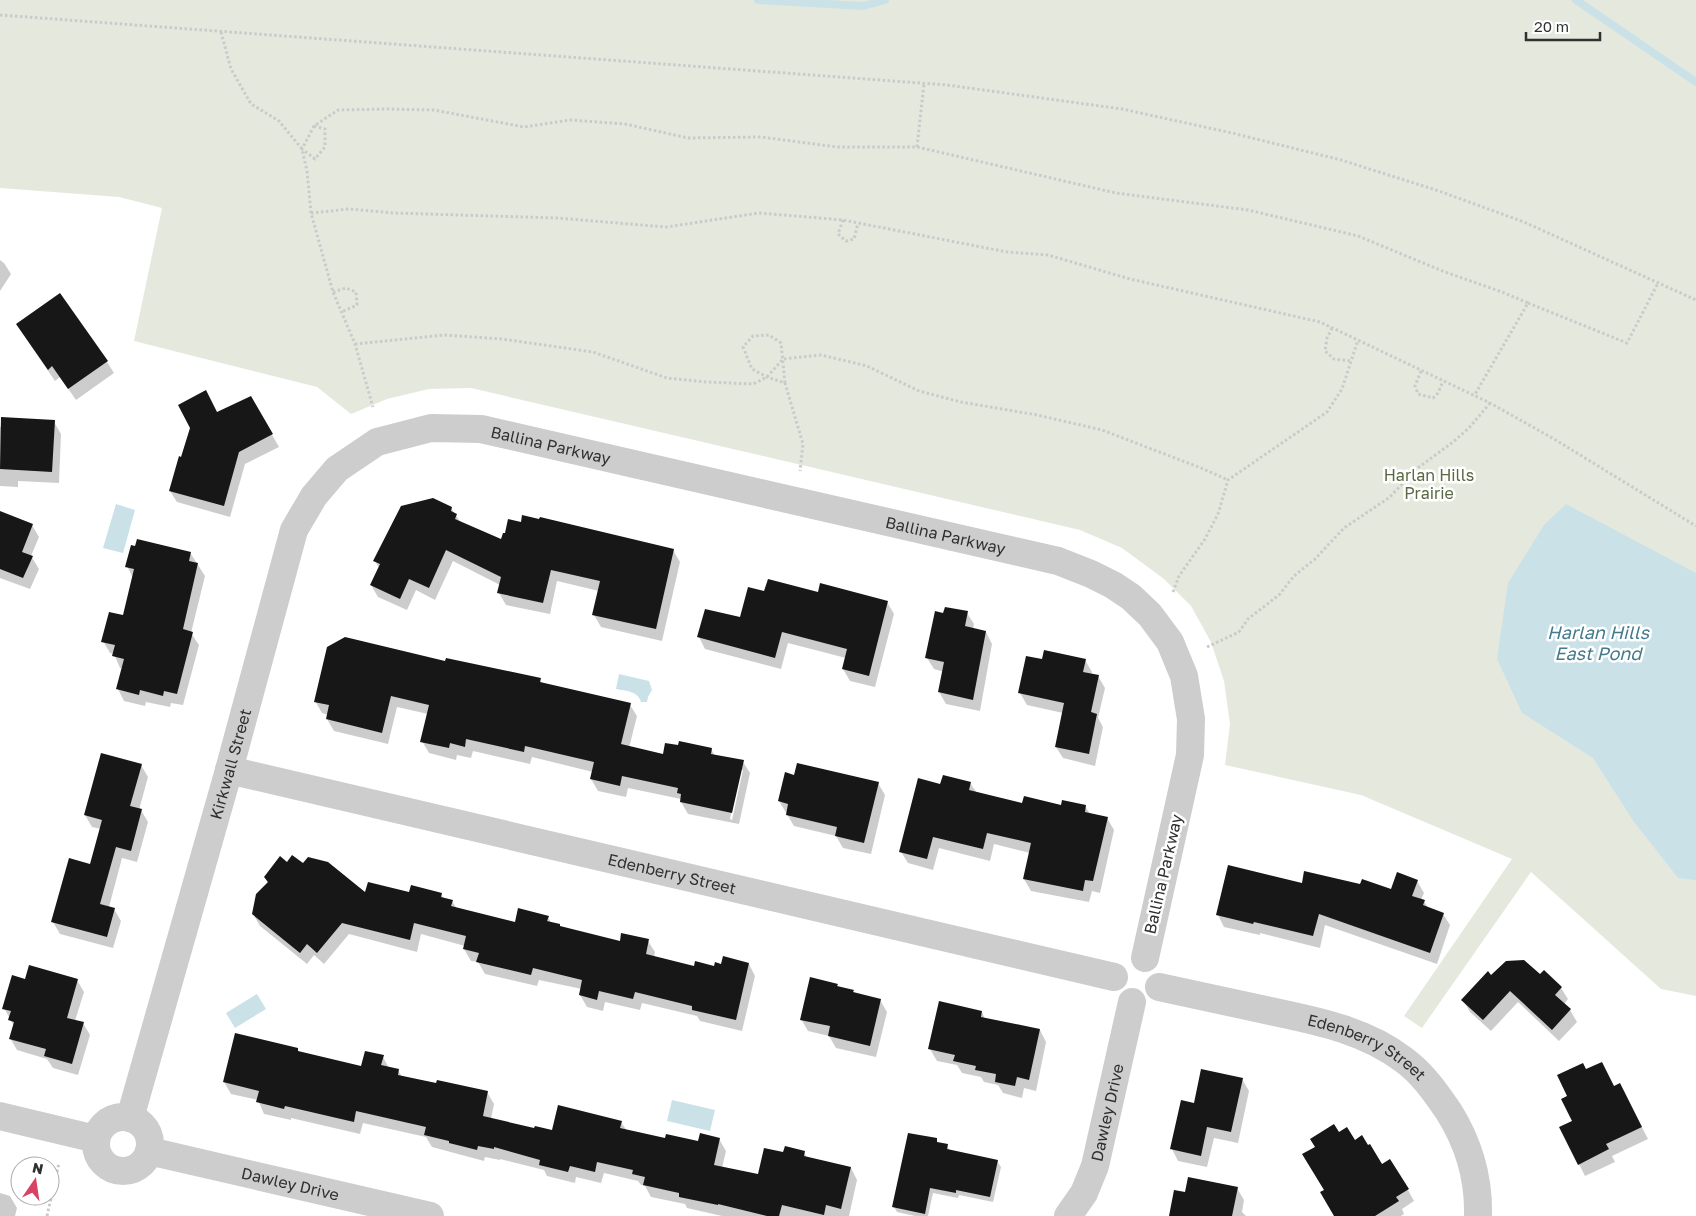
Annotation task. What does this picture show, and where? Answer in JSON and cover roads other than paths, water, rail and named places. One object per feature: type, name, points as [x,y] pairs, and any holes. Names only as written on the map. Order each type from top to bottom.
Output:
[{"type":"street","name":"Ballina Parkway","points":[[377,442],[431,428],[481,429],[1058,562],[1091,574],[1131,597],[1150,615],[1170,642],[1184,676],[1191,719],[1190,755],[1144,958]]},
{"type":"street","name":"Kirkwall Street","points":[[130,1118],[229,770],[294,530],[314,496],[337,469],[377,442]]},
{"type":"street","name":"Edenberry Street","points":[[229,770],[1114,977]]},
{"type":"street","points":[[1144,958],[1156,967],[1160,980],[1159,987],[1156,993],[1145,1001],[1132,1002],[1120,995],[1114,984],[1114,977],[1116,970],[1125,960],[1144,958]]},
{"type":"street","name":"Edenberry Street","points":[[1159,987],[1327,1023],[1365,1036],[1405,1060],[1433,1089],[1455,1122],[1470,1155],[1479,1194],[1478,1216]]},
{"type":"street","name":"Dawley Drive","points":[[1068,1216],[1084,1193],[1095,1166],[1132,1002]]},
{"type":"street","points":[[0,1116],[96,1139]]},
{"type":"street","points":[[115,1118],[130,1118],[138,1121],[144,1127],[150,1143],[149,1151],[145,1159],[138,1166],[130,1170],[121,1171],[105,1164],[99,1157],[96,1139],[98,1132],[108,1121],[115,1118]]},
{"type":"street","name":"Dawley Drive","points":[[149,1151],[430,1216]]},
{"type":"water","points":[[116,504],[135,510],[123,553],[103,548]]},
{"type":"water","name":"Harlan Hills East Pond","points":[[1566,504],[1696,573],[1696,880],[1678,878],[1634,822],[1593,758],[1522,713],[1497,659],[1508,583],[1544,525]]},
{"type":"water","points":[[619,674],[649,681],[652,690],[647,702],[641,702],[631,692],[616,689]]},
{"type":"water","points":[[257,994],[266,1009],[235,1028],[226,1013]]},
{"type":"water","points":[[672,1100],[715,1110],[710,1131],[667,1121]]},
{"type":"waterway","points":[[758,0],[863,6],[885,0]]},
{"type":"waterway","points":[[1576,0],[1696,82]]},
{"type":"park label","name":"Harlan Hills Prairie","points":[[1429,484]]}]
